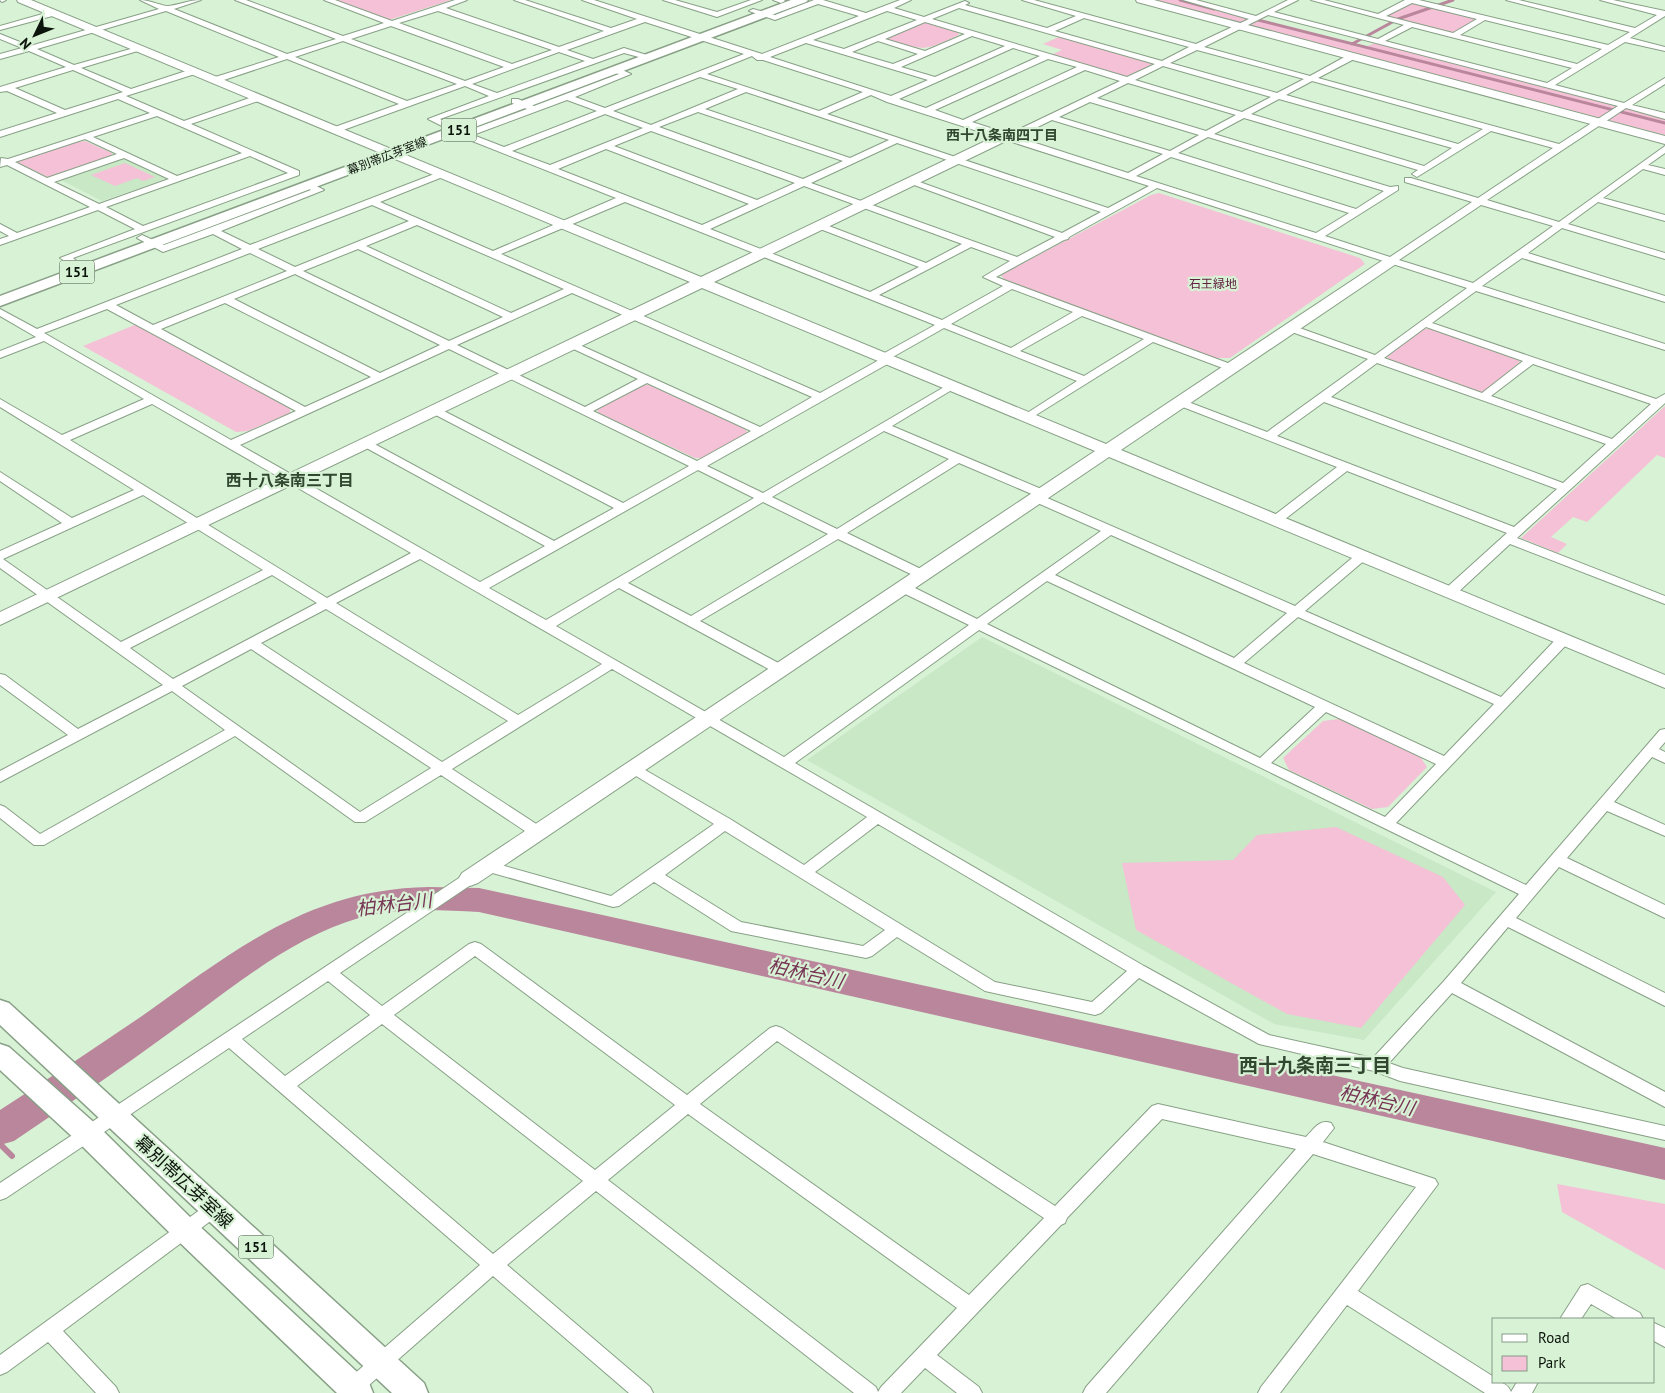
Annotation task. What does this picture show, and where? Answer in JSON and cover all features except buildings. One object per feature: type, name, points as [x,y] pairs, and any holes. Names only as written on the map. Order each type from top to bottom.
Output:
[{"type":"main road","name":"幕別帯広芽室線","points":[[758,13],[781,0]]},
{"type":"main road","name":"幕別帯広芽室線","points":[[261,194],[310,185],[446,125],[524,105],[758,13],[802,0]]},
{"type":"main road","name":"幕別帯広芽室線","points":[[0,291],[261,194],[524,105],[615,70],[643,57]]},
{"type":"main road","name":"幕別帯広芽室線","points":[[0,301],[146,237]]},
{"type":"main road","name":"幕別帯広芽室線","points":[[0,1010],[413,1393]]},
{"type":"main road","name":"幕別帯広芽室線","points":[[0,1054],[80,1127],[185,1230],[356,1390]]},
{"type":"street","points":[[22,0],[1665,682]]},
{"type":"street","points":[[144,0],[406,104]]},
{"type":"street","points":[[0,57],[197,0]]},
{"type":"street","points":[[240,0],[498,96]]},
{"type":"street","points":[[328,0],[512,67]]},
{"type":"street","points":[[215,80],[463,0]]},
{"type":"street","points":[[518,0],[611,31]]},
{"type":"street","points":[[586,0],[926,112],[1157,184],[1474,288],[1665,346]]},
{"type":"street","points":[[667,0],[717,15],[758,0]]},
{"type":"street","points":[[760,58],[907,0]]},
{"type":"street","points":[[845,52],[973,0]]},
{"type":"street","points":[[1026,0],[1560,147]]},
{"type":"street","points":[[1051,7],[1065,0]]},
{"type":"street","points":[[1141,0],[1665,140]]},
{"type":"street","points":[[1187,0],[1256,18]]},
{"type":"street","points":[[0,619],[956,160],[1165,64],[1294,0]]},
{"type":"street","points":[[1315,0],[1579,67]]},
{"type":"street","points":[[1379,16],[1410,0],[1609,48]]},
{"type":"street","points":[[1441,8],[1456,0]]},
{"type":"street","points":[[1510,0],[1636,31]]},
{"type":"street","points":[[1537,6],[1549,0]]},
{"type":"street","points":[[1604,0],[1664,13]]},
{"type":"street","points":[[758,13],[775,18],[820,1],[867,16]]},
{"type":"street","points":[[1275,2],[1284,5]]},
{"type":"street","points":[[959,6],[1459,147]]},
{"type":"street","points":[[438,8],[592,62]]},
{"type":"street","points":[[886,8],[1127,82],[1425,169]]},
{"type":"street","points":[[1268,12],[1665,116]]},
{"type":"street","points":[[0,28],[53,13]]},
{"type":"street","points":[[1548,86],[1664,13]]},
{"type":"street","points":[[1048,31],[1083,16]]},
{"type":"street","points":[[1454,35],[1484,18]]},
{"type":"street","points":[[335,130],[645,19]]},
{"type":"street","points":[[1378,42],[1411,24]]},
{"type":"street","points":[[893,67],[971,34]]},
{"type":"street","points":[[0,36],[131,92]]},
{"type":"street","points":[[878,39],[924,53]]},
{"type":"street","points":[[1624,39],[1665,49]]},
{"type":"street","points":[[806,40],[935,80]]},
{"type":"street","points":[[890,100],[1012,46]]},
{"type":"street","points":[[4,89],[138,48]]},
{"type":"street","points":[[446,125],[432,120],[624,50],[643,57]]},
{"type":"street","points":[[503,151],[750,54]]},
{"type":"street","points":[[1129,176],[1353,56]]},
{"type":"street","points":[[926,112],[1045,57]]},
{"type":"street","points":[[963,123],[1082,68]]},
{"type":"street","points":[[615,70],[627,74],[567,97],[524,105],[465,135],[704,228],[1086,381]]},
{"type":"street","points":[[0,134],[195,71]]},
{"type":"street","points":[[700,74],[1109,211]]},
{"type":"street","points":[[0,1193],[80,1127],[106,1109],[230,1039],[1560,147],[1665,80]]},
{"type":"street","points":[[4,89],[65,113]]},
{"type":"street","points":[[549,168],[746,89]]},
{"type":"street","points":[[820,114],[868,93]]},
{"type":"street","points":[[119,96],[296,173],[261,194],[146,237]]},
{"type":"street","points":[[567,97],[1019,261]]},
{"type":"street","points":[[183,124],[258,98]]},
{"type":"street","points":[[1090,99],[1391,190]]},
{"type":"street","points":[[698,109],[850,161]]},
{"type":"street","points":[[3,161],[157,113]]},
{"type":"street","points":[[1052,117],[1357,212]]},
{"type":"street","points":[[1317,237],[1490,128]]},
{"type":"street","points":[[85,136],[176,178]]},
{"type":"street","points":[[704,228],[897,140]]},
{"type":"street","points":[[606,146],[758,204]]},
{"type":"street","points":[[1268,437],[1373,358],[1474,288],[1665,149]]},
{"type":"street","points":[[0,242],[250,153]]},
{"type":"street","points":[[47,181],[124,155]]},
{"type":"street","points":[[3,161],[98,206],[163,249],[319,190],[310,185]]},
{"type":"street","points":[[1641,166],[1665,172]]},
{"type":"street","points":[[0,354],[108,305],[442,174]]},
{"type":"street","points":[[1408,180],[1665,256]]},
{"type":"street","points":[[910,182],[1065,237]]},
{"type":"street","points":[[1157,184],[1065,237],[988,277],[1232,368]]},
{"type":"street","points":[[493,254],[625,198]]},
{"type":"street","points":[[1596,199],[1665,218]]},
{"type":"street","points":[[373,202],[820,397]]},
{"type":"street","points":[[154,328],[418,221]]},
{"type":"street","points":[[818,226],[926,266]]},
{"type":"street","points":[[0,227],[16,236]]},
{"type":"street","points":[[213,231],[923,575]]},
{"type":"street","points":[[870,296],[970,244]]},
{"type":"street","points":[[359,246],[512,317]]},
{"type":"street","points":[[1520,254],[1665,299]]},
{"type":"street","points":[[479,588],[820,397],[1011,286]]},
{"type":"street","points":[[230,445],[572,289]]},
{"type":"street","points":[[227,300],[380,377]]},
{"type":"street","points":[[108,305],[154,328],[305,411]]},
{"type":"street","points":[[0,312],[785,763],[1138,970],[1265,1040],[1377,1065],[1400,1074],[1665,1133]]},
{"type":"street","points":[[1013,351],[1081,312]]},
{"type":"street","points":[[1423,323],[1531,360],[1661,400]]},
{"type":"street","points":[[1290,328],[1613,443]]},
{"type":"street","points":[[1028,417],[1152,338]]},
{"type":"street","points":[[571,344],[760,431]]},
{"type":"street","points":[[1483,397],[1531,360]]},
{"type":"street","points":[[585,411],[646,379]]},
{"type":"street","points":[[546,626],[885,427],[951,386]]},
{"type":"street","points":[[1322,397],[1566,488]]},
{"type":"street","points":[[62,439],[154,399]]},
{"type":"street","points":[[1450,592],[1661,400]]},
{"type":"street","points":[[0,402],[518,721]]},
{"type":"street","points":[[1179,402],[1345,467],[1665,600]]},
{"type":"street","points":[[434,410],[622,507]]},
{"type":"street","points":[[885,427],[1504,703]]},
{"type":"street","points":[[364,443],[553,546]]},
{"type":"street","points":[[692,621],[838,534],[958,458]]},
{"type":"street","points":[[1276,520],[1345,467]]},
{"type":"street","points":[[0,476],[72,523]]},
{"type":"street","points":[[0,556],[144,490]]},
{"type":"street","points":[[785,763],[1111,529]]},
{"type":"street","points":[[0,777],[419,554]]},
{"type":"street","points":[[1234,665],[1362,556]]},
{"type":"street","points":[[0,562],[360,819],[610,664]]},
{"type":"street","points":[[120,648],[272,570]]},
{"type":"street","points":[[1047,576],[1446,763]]},
{"type":"street","points":[[619,583],[781,670]]},
{"type":"street","points":[[904,588],[1261,764],[1529,893]]},
{"type":"street","points":[[1386,825],[1564,640]]},
{"type":"street","points":[[252,643],[539,833]]},
{"type":"street","points":[[0,678],[78,736]]},
{"type":"street","points":[[1261,764],[1324,707]]},
{"type":"street","points":[[0,810],[40,841],[235,730]]},
{"type":"street","points":[[1377,1065],[1450,985],[1665,733]]},
{"type":"street","points":[[1650,751],[1665,758]]},
{"type":"street","points":[[633,768],[991,987],[1095,1009],[1138,970]]},
{"type":"street","points":[[1605,804],[1665,831]]},
{"type":"street","points":[[805,872],[877,817]]},
{"type":"street","points":[[487,866],[613,902],[654,875],[725,823]]},
{"type":"street","points":[[1557,860],[1665,912]]},
{"type":"street","points":[[654,875],[737,927],[866,952],[897,929]]},
{"type":"street","points":[[1506,919],[1665,1000]]},
{"type":"street","points":[[284,1086],[475,948],[687,1104],[971,1307]]},
{"type":"street","points":[[328,973],[869,1393]]},
{"type":"street","points":[[1450,985],[1665,1100]]},
{"type":"street","points":[[356,1390],[381,1363],[493,1265],[776,1032],[1058,1218]]},
{"type":"street","points":[[230,1039],[643,1393]]},
{"type":"street","points":[[888,1393],[1058,1218],[1158,1111],[1309,1146],[1429,1184],[1268,1393]]},
{"type":"street","points":[[1093,1393],[1325,1128]]},
{"type":"street","points":[[0,1366],[214,1209]]},
{"type":"street","points":[[1571,1318],[1588,1292],[1631,1318]]},
{"type":"street","points":[[1346,1293],[1502,1393]]},
{"type":"street","points":[[50,1330],[109,1393]]},
{"type":"street","points":[[924,1356],[972,1393]]},
{"type":"shaded area","points":[[123,158],[168,178],[102,201],[61,180]]},
{"type":"shaded area","points":[[982,637],[1496,892],[1364,1040],[1274,1024],[807,760]]},
{"type":"green space","points":[[335,0],[451,0],[389,20]]},
{"type":"green space","points":[[1151,0],[1181,0],[1363,48],[1375,43],[1665,119],[1665,135]]},
{"type":"green space","points":[[1411,3],[1477,19],[1452,33],[1389,17],[1388,15]]},
{"type":"green space","points":[[922,23],[958,32],[959,35],[925,48],[911,46],[888,38]]},
{"type":"green space","points":[[1061,36],[1149,62],[1152,65],[1121,77],[1051,55],[1062,50],[1043,44]]},
{"type":"green space","points":[[85,141],[112,153],[111,158],[50,178],[16,162],[77,142]]},
{"type":"green space","points":[[125,163],[155,177],[143,181],[137,178],[115,186],[91,175]]},
{"type":"green space","name":"石王緑地","points":[[1159,193],[1360,258],[1365,264],[1230,358],[1214,358],[1005,281],[1001,275],[1151,195]]},
{"type":"green space","points":[[137,324],[290,406],[290,413],[248,431],[236,432],[83,346]]},
{"type":"green space","points":[[1423,329],[1432,329],[1517,358],[1520,362],[1482,393],[1390,361],[1387,357]]},
{"type":"green space","points":[[641,385],[649,385],[742,426],[748,433],[701,458],[695,458],[599,413],[597,409]]},
{"type":"green space","points":[[1665,406],[1665,458],[1657,455],[1587,522],[1573,517],[1551,537],[1567,544],[1558,553],[1521,538]]},
{"type":"green space","points":[[1339,719],[1419,755],[1427,767],[1388,807],[1372,809],[1289,770],[1283,758],[1323,721]]},
{"type":"green space","points":[[1336,827],[1443,877],[1465,905],[1361,1028],[1287,1014],[1136,930],[1122,863],[1233,860],[1257,835]]},
{"type":"green space","points":[[1557,1184],[1665,1204],[1665,1270],[1562,1212]]},
{"type":"waterway","points":[[1180,0],[1214,9]]},
{"type":"waterway","points":[[1352,44],[1398,19],[1453,0]]},
{"type":"waterway","points":[[1254,19],[1352,44]]},
{"type":"waterway","points":[[1352,44],[1665,123]]},
{"type":"waterway","name":"柏林台川","points":[[0,1130],[146,1032],[253,956],[299,929],[323,918],[364,905],[397,900],[446,899],[479,900],[1665,1164]]},
{"type":"waterway","points":[[0,1144],[12,1156]]},
{"type":"district","name":"西十八条南四丁目","points":[[1002,135]]},
{"type":"district","name":"西十八条南三丁目","points":[[290,480]]},
{"type":"district","name":"西十九条南三丁目","points":[[1315,1065]]}]
